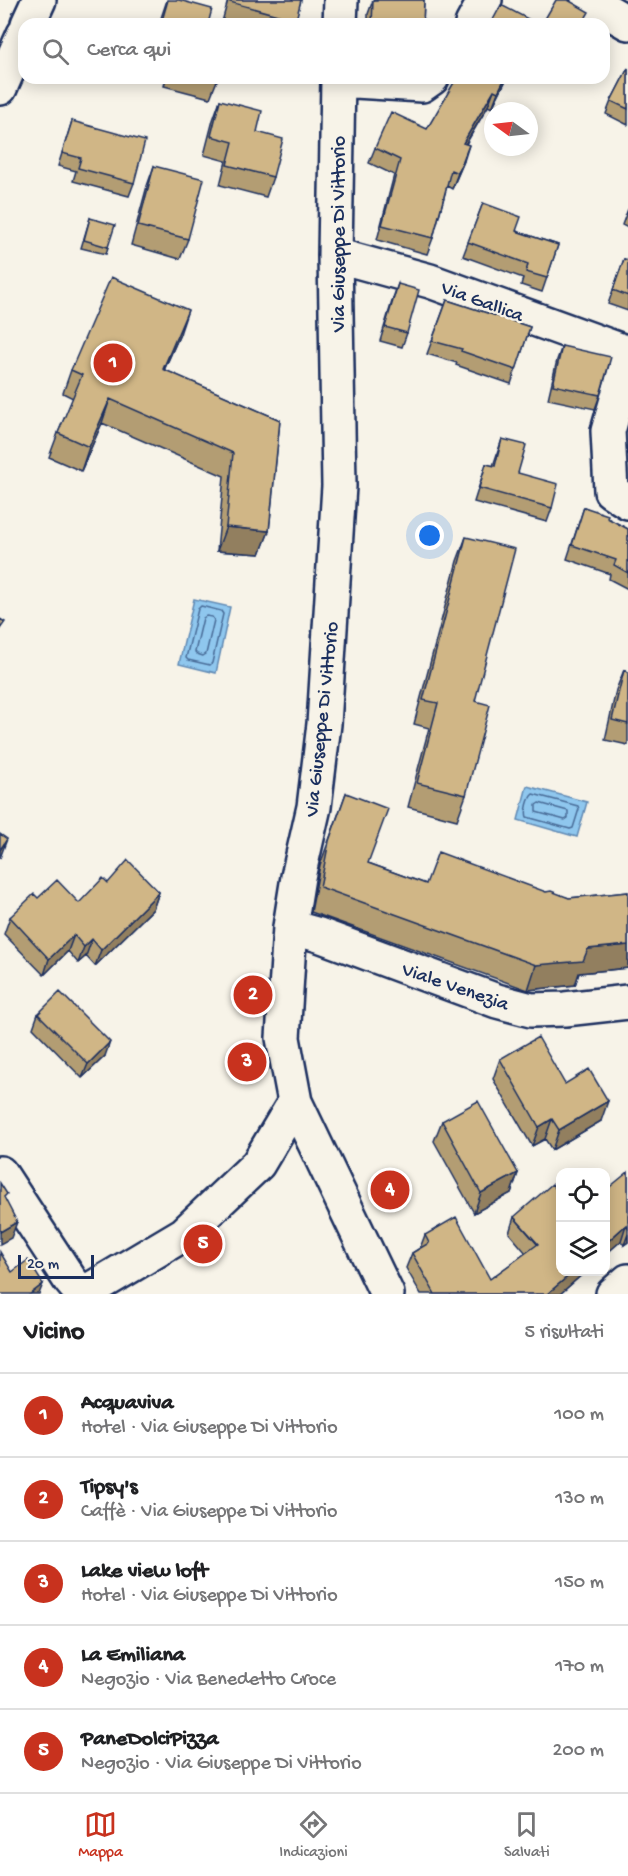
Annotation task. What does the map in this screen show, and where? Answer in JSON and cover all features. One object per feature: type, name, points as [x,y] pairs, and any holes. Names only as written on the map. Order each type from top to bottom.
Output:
[{"type":"street","points":[[31,18],[39,0]]},
{"type":"street","points":[[340,18],[341,0]]},
{"type":"street","points":[[475,18],[485,0]]},
{"type":"street","points":[[588,0],[628,22]]},
{"type":"street","points":[[0,88],[18,48]]},
{"type":"street","name":"Via Giuseppe Di Vittorio","points":[[338,84],[335,255],[339,486],[325,712],[314,807],[298,877],[290,927],[284,1038],[295,1102],[387,1294]]},
{"type":"street","points":[[408,84],[423,84]]},
{"type":"street","name":"Via Gallica","points":[[335,255],[430,281],[628,353]]},
{"type":"street","points":[[628,361],[608,431],[611,491],[628,502]]},
{"type":"street","name":"Viale Venezia","points":[[290,927],[319,935],[497,1001],[531,1010],[565,1010],[628,1002]]},
{"type":"street","points":[[0,1173],[70,1280],[82,1294],[184,1234],[258,1164],[295,1102]]},
{"type":"street","points":[[613,1294],[628,1281]]},
{"type":"water","points":[[194,599],[230,607],[216,673],[179,664]]},
{"type":"water","points":[[527,786],[587,802],[577,837],[518,820]]},
{"type":"building","points":[[168,0],[179,0],[212,9],[210,18],[163,18]]},
{"type":"building","points":[[230,0],[301,0],[296,18],[289,18],[230,2]]},
{"type":"building","points":[[424,0],[423,18],[372,18],[373,1]]},
{"type":"building","points":[[556,0],[568,0],[589,12],[586,18],[546,18]]},
{"type":"building","points":[[501,5],[526,18],[494,18]]},
{"type":"building","points":[[628,68],[628,109],[611,101]]},
{"type":"building","points":[[453,84],[502,84],[498,92],[494,90],[487,102],[484,102],[484,107],[463,143],[469,145],[458,173],[451,170],[433,238],[382,225],[400,160],[375,148],[391,112],[427,129]]},
{"type":"building","points":[[220,100],[262,111],[257,132],[283,139],[273,177],[227,165],[233,142],[211,136]]},
{"type":"building","points":[[72,121],[145,141],[134,183],[78,168],[81,158],[62,153]]},
{"type":"building","points":[[154,166],[204,179],[188,239],[138,226]]},
{"type":"building","points":[[483,203],[521,217],[516,231],[558,245],[547,278],[526,272],[528,264],[468,242]]},
{"type":"building","points":[[90,218],[115,225],[108,247],[84,240]]},
{"type":"building","points":[[624,259],[628,260],[628,296],[613,290]]},
{"type":"building","points":[[111,277],[188,310],[163,369],[280,420],[269,531],[226,527],[233,453],[110,399],[89,447],[58,433],[82,375],[71,370]]},
{"type":"building","points":[[398,284],[419,290],[407,333],[385,327]]},
{"type":"building","points":[[447,300],[530,327],[516,370],[461,351],[462,349],[432,341]]},
{"type":"building","points":[[562,346],[611,357],[600,395],[553,385]]},
{"type":"building","points":[[502,439],[526,445],[518,473],[558,484],[552,508],[479,488],[486,464],[495,466]]},
{"type":"building","points":[[584,507],[608,515],[607,518],[628,529],[628,573],[614,565],[616,560],[572,545]]},
{"type":"building","points":[[466,537],[515,549],[475,701],[490,705],[466,795],[417,783],[438,703],[423,700]]},
{"type":"building","points":[[0,619],[5,622],[0,629]]},
{"type":"building","points":[[624,670],[628,673],[628,724],[612,720]]},
{"type":"building","points":[[346,793],[388,809],[368,863],[426,884],[438,852],[546,892],[551,891],[569,898],[628,892],[628,945],[588,949],[583,961],[536,965],[320,887],[329,841]]},
{"type":"building","points":[[0,834],[7,839],[0,850]]},
{"type":"building","points":[[128,860],[159,892],[101,950],[92,939],[84,947],[74,935],[49,959],[10,917],[34,894],[38,898],[57,880],[79,903],[103,878],[108,883]]},
{"type":"building","points":[[60,992],[110,1042],[88,1064],[38,1014]]},
{"type":"building","points":[[538,1037],[565,1084],[589,1069],[608,1101],[559,1130],[552,1119],[539,1127],[500,1059]]},
{"type":"building","points":[[478,1101],[518,1173],[481,1193],[442,1121]]},
{"type":"building","points":[[628,1172],[628,1228],[626,1225],[610,1239],[610,1222],[610,1187]]},
{"type":"building","points":[[0,1183],[7,1194],[4,1197],[17,1222],[0,1232]]},
{"type":"building","points":[[552,1184],[556,1189],[556,1276],[568,1276],[547,1294],[435,1294],[412,1253],[429,1243],[425,1235],[456,1217],[490,1279],[538,1244],[514,1217]]},
{"type":"building","points":[[0,1252],[12,1272],[28,1260],[43,1284],[30,1294],[0,1294]]},
{"type":"place","name":"Acquaviva","points":[[113,363]]},
{"type":"place","name":"Tipsy's","points":[[253,995]]},
{"type":"place","name":"Lake view loft","points":[[247,1062]]},
{"type":"place","name":"La Emiliana","points":[[390,1190]]},
{"type":"place","name":"PaneDolciPizza","points":[[203,1244]]}]
